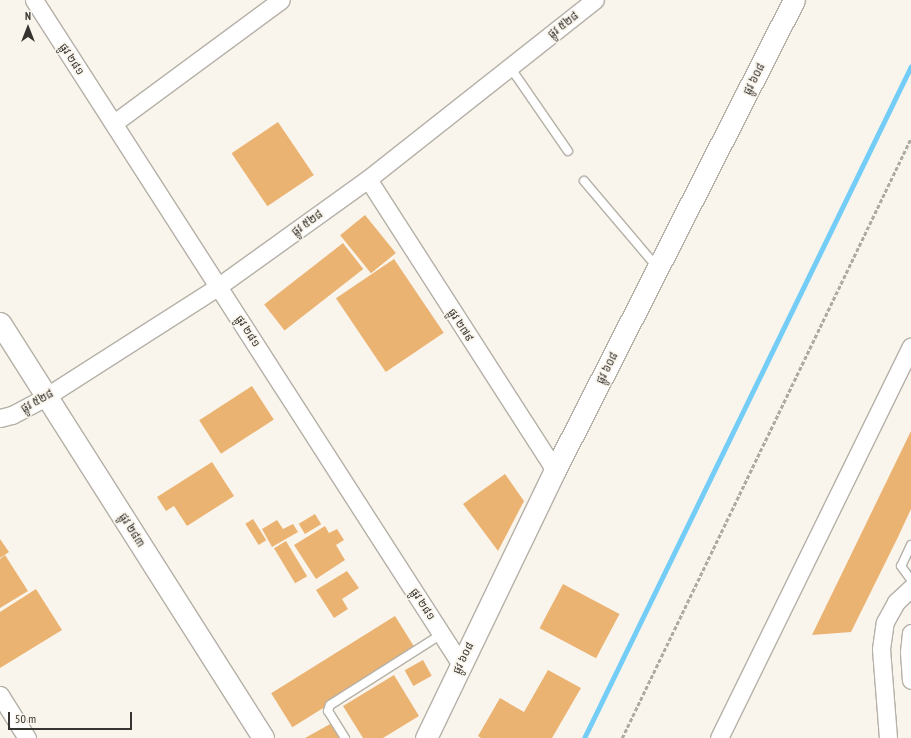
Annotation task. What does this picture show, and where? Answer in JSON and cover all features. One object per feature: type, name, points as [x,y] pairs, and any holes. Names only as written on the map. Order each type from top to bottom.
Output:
[{"type":"street","name":"ផ្លូវ ២៨១","points":[[34,0],[460,663]]},
{"type":"street","points":[[114,123],[281,0]]},
{"type":"street","name":"ផ្លូវ ៥២៨","points":[[0,418],[12,415],[48,396],[219,286],[368,179],[595,0]]},
{"type":"street","name":"ផ្លូវ ៦០៨","points":[[426,738],[460,663],[555,470],[794,0]]},
{"type":"street","name":"ផ្លូវ ២៧៩","points":[[368,179],[555,470]]},
{"type":"street","name":"ផ្លូវ ២៨៣","points":[[0,323],[48,396],[263,738]]},
{"type":"street","points":[[719,738],[911,346]]},
{"type":"street","points":[[888,738],[881,649],[885,622],[896,602],[911,588]]},
{"type":"street","points":[[911,633],[909,652],[911,680]]},
{"type":"street","points":[[0,695],[27,738]]},
{"type":"lane","points":[[510,67],[568,150]]},
{"type":"lane","points":[[584,181],[657,268]]},
{"type":"lane","points":[[911,545],[901,566],[911,580]]},
{"type":"lane","points":[[345,738],[328,711],[330,705],[442,634]]},
{"type":"path","points":[[622,738],[911,138]]},
{"type":"building","points":[[278,122],[314,175],[267,206],[232,153]]},
{"type":"building","points":[[365,215],[396,253],[371,273],[340,235]]},
{"type":"building","points":[[343,243],[363,269],[285,331],[264,305]]},
{"type":"building","points":[[394,259],[444,333],[386,372],[336,298]]},
{"type":"building","points":[[252,386],[274,420],[221,454],[199,420]]},
{"type":"building","points":[[911,431],[911,509],[898,537],[851,632],[812,635]]},
{"type":"building","points":[[212,462],[234,496],[187,526],[174,506],[166,511],[157,497]]},
{"type":"building","points":[[505,474],[524,501],[498,551],[463,504]]},
{"type":"building","points":[[315,514],[321,524],[305,534],[299,524]]},
{"type":"building","points":[[253,519],[266,540],[259,545],[245,524]]},
{"type":"building","points":[[277,520],[283,529],[293,524],[298,532],[272,547],[262,529]]},
{"type":"building","points":[[325,526],[329,533],[337,529],[344,540],[336,545],[345,560],[316,579],[294,545]]},
{"type":"building","points":[[0,539],[9,552],[0,558]]},
{"type":"building","points":[[286,541],[307,576],[295,583],[274,548]]},
{"type":"building","points":[[5,555],[28,591],[0,608],[0,559]]},
{"type":"building","points":[[347,571],[359,588],[342,599],[348,609],[334,618],[316,590]]},
{"type":"building","points":[[563,584],[620,614],[596,658],[540,628]]},
{"type":"building","points":[[36,589],[62,630],[0,668],[0,612]]},
{"type":"building","points":[[395,616],[416,650],[292,727],[271,693]]},
{"type":"building","points":[[423,660],[432,676],[413,686],[405,670]]},
{"type":"building","points":[[548,670],[581,688],[552,738],[481,738],[478,736],[500,698],[524,712]]},
{"type":"building","points":[[394,675],[419,716],[383,738],[363,738],[343,706]]},
{"type":"building","points":[[332,723],[340,738],[305,738]]},
{"type":"waterway","points":[[584,738],[911,66]]}]
